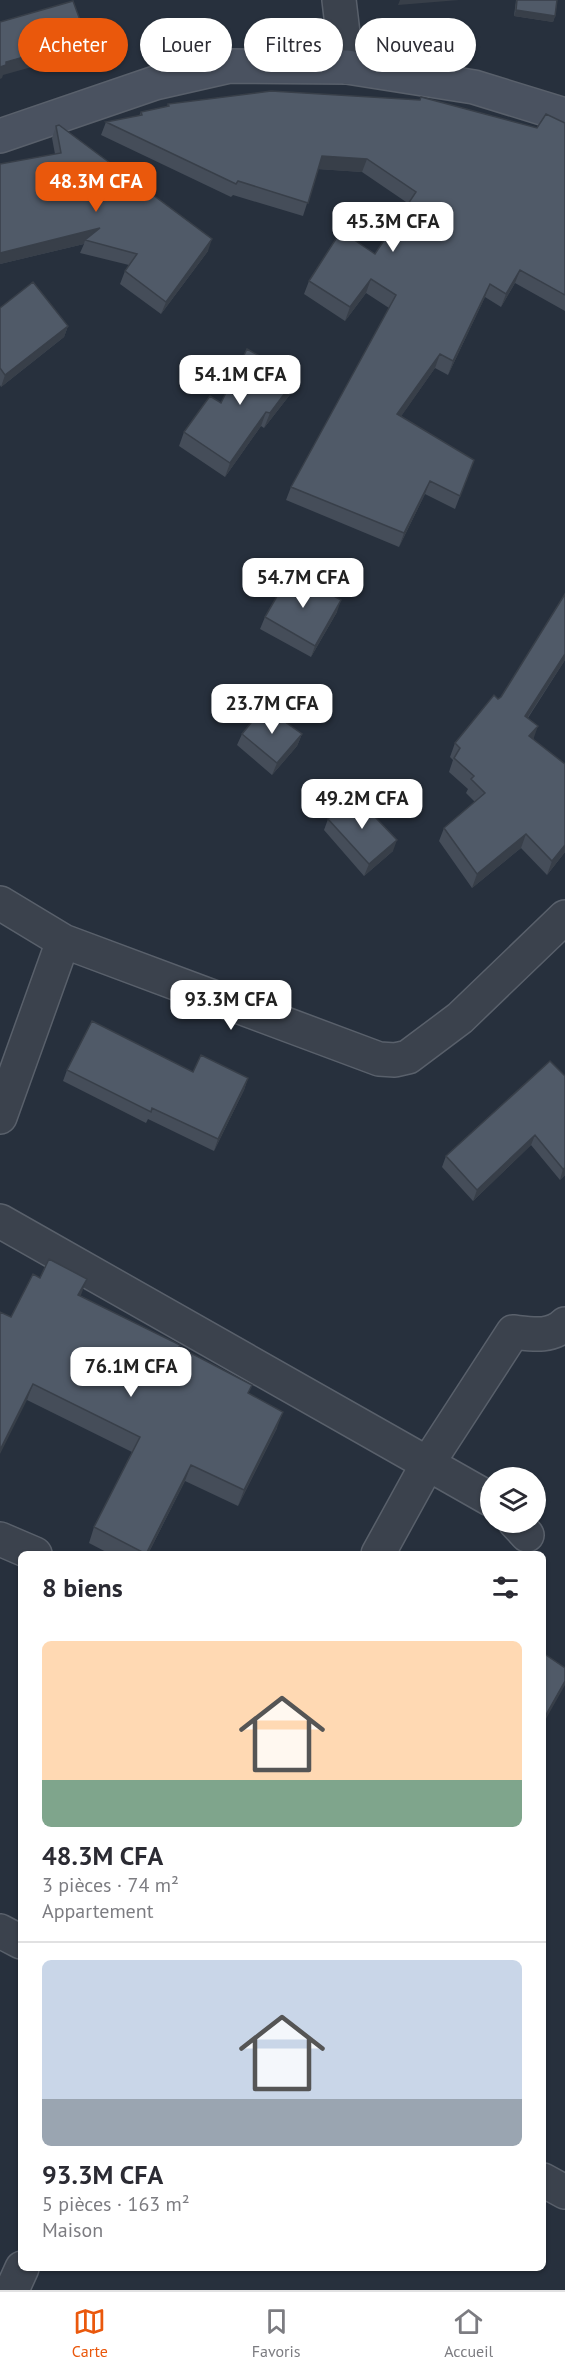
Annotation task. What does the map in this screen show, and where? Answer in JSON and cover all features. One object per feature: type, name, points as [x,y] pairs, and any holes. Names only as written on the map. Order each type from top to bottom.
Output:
[{"type":"main road","points":[[0,136],[155,83],[230,66],[347,68],[474,87],[565,116]]},
{"type":"street","points":[[339,0],[347,68]]},
{"type":"street","points":[[0,903],[63,941],[379,1059],[395,1060],[408,1056],[460,1018],[565,917]]},
{"type":"street","points":[[0,1117],[63,941]]},
{"type":"street","points":[[0,1221],[480,1493]]},
{"type":"street","points":[[380,1551],[428,1463],[513,1332],[541,1335],[560,1330],[565,1324]]},
{"type":"street","points":[[0,1539],[28,1551]]},
{"type":"street","points":[[0,1931],[18,1940]]},
{"type":"street","points":[[546,2182],[565,2192]]},
{"type":"street","points":[[12,2290],[21,2271]]},
{"type":"building","points":[[517,0],[557,0],[555,16],[516,10]]},
{"type":"building","points":[[73,1],[79,18],[18,18],[18,59],[6,62],[6,65],[0,67],[0,22]]},
{"type":"building","points":[[271,91],[420,100],[421,97],[537,128],[546,114],[565,123],[565,295],[520,270],[506,294],[490,284],[453,361],[440,354],[397,414],[474,460],[460,496],[430,481],[404,533],[291,487],[396,295],[371,279],[350,307],[309,281],[341,231],[375,254],[416,192],[367,159],[322,156],[308,203],[238,181],[236,184],[106,122],[142,115],[141,112],[169,106],[168,104]]},
{"type":"building","points":[[59,125],[212,239],[166,302],[125,271],[137,254],[85,240],[100,228],[0,253],[0,164],[61,153],[56,126]]},
{"type":"building","points":[[33,282],[68,326],[5,375],[0,368],[0,308]]},
{"type":"building","points":[[247,349],[297,377],[270,413],[266,412],[230,463],[184,432],[210,396],[221,403]]},
{"type":"building","points":[[291,572],[341,600],[315,646],[265,617]]},
{"type":"building","points":[[565,594],[565,654],[525,716],[538,726],[529,736],[565,764],[565,845],[552,861],[526,834],[477,874],[444,828],[485,793],[471,779],[474,776],[454,758],[460,748],[455,743],[494,695],[498,699],[501,697]]},
{"type":"building","points":[[264,707],[302,734],[277,763],[242,734]]},
{"type":"building","points":[[354,795],[397,840],[369,864],[328,819]]},
{"type":"building","points":[[92,1021],[193,1072],[201,1055],[248,1078],[218,1139],[152,1108],[151,1112],[67,1070]]},
{"type":"building","points":[[550,1061],[565,1076],[565,1168],[563,1169],[535,1135],[477,1190],[446,1156]]},
{"type":"building","points":[[49,1259],[87,1279],[78,1295],[180,1345],[179,1347],[252,1385],[248,1393],[283,1412],[244,1490],[191,1465],[148,1551],[140,1551],[94,1527],[140,1437],[33,1384],[0,1450],[0,1312],[11,1317],[33,1274],[40,1278]]},
{"type":"building","points":[[546,1655],[565,1668],[565,1681],[546,1715]]}]
